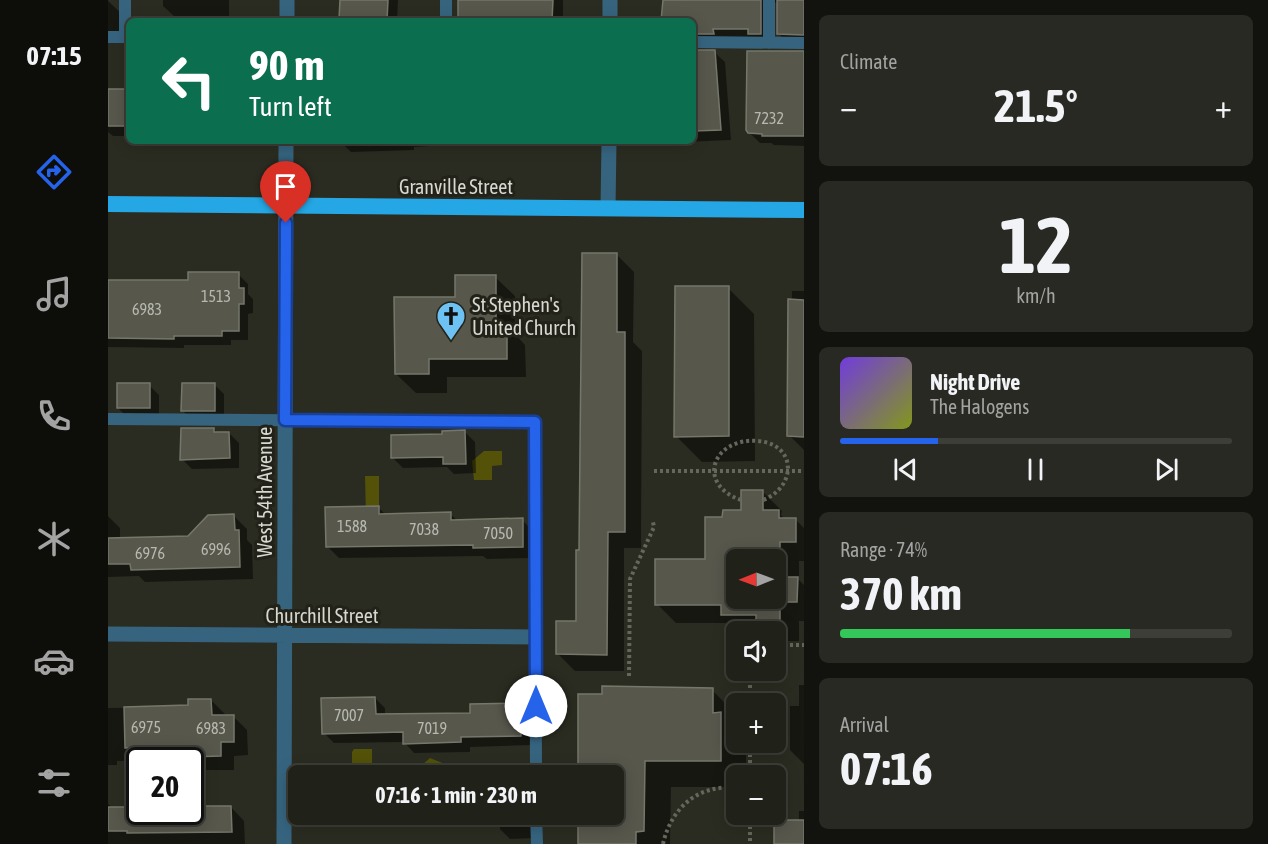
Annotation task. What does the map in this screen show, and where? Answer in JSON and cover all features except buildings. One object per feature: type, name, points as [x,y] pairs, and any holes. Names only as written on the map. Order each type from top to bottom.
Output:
[{"type":"highway","name":"Granville Street","points":[[108,204],[804,210]]},
{"type":"street","points":[[287,0],[287,18]]},
{"type":"street","points":[[610,0],[610,18]]},
{"type":"street","name":"West 54th Avenue","points":[[284,844],[286,144]]},
{"type":"street","points":[[608,208],[609,144]]},
{"type":"street","name":"Churchill Street","points":[[108,634],[535,637]]},
{"type":"lane","points":[[125,0],[126,18]]},
{"type":"lane","points":[[446,0],[446,18]]},
{"type":"lane","points":[[769,43],[770,0]]},
{"type":"lane","points":[[108,37],[126,37]]},
{"type":"lane","points":[[696,42],[804,43]]},
{"type":"lane","points":[[108,419],[535,422],[536,765]]},
{"type":"lane","points":[[536,825],[537,844]]},
{"type":"path","points":[[741,500],[729,496],[720,488],[713,470],[720,453],[729,446],[757,441],[774,446],[783,453],[789,471],[781,489],[772,497],[763,500]]},
{"type":"path","points":[[654,471],[804,471]]},
{"type":"path","points":[[629,676],[630,579],[654,527],[653,522]]},
{"type":"path","points":[[790,645],[804,645]]},
{"type":"path","points":[[663,844],[672,820],[689,799],[699,793],[726,787]]},
{"type":"path","points":[[750,825],[750,844]]},
{"type":"shaded area","points":[[484,451],[502,451],[502,465],[492,466],[492,480],[474,480],[472,461]]},
{"type":"shaded area","points":[[365,476],[379,476],[379,515],[366,515]]},
{"type":"shaded area","points":[[354,749],[372,749],[372,765],[352,765]]},
{"type":"shaded area","points":[[430,758],[448,765],[422,765]]},
{"type":"place","name":"St Stephen's United Church","points":[[451,342]]},
{"type":"route","points":[[286,223],[285,420],[535,422],[536,706]]}]
